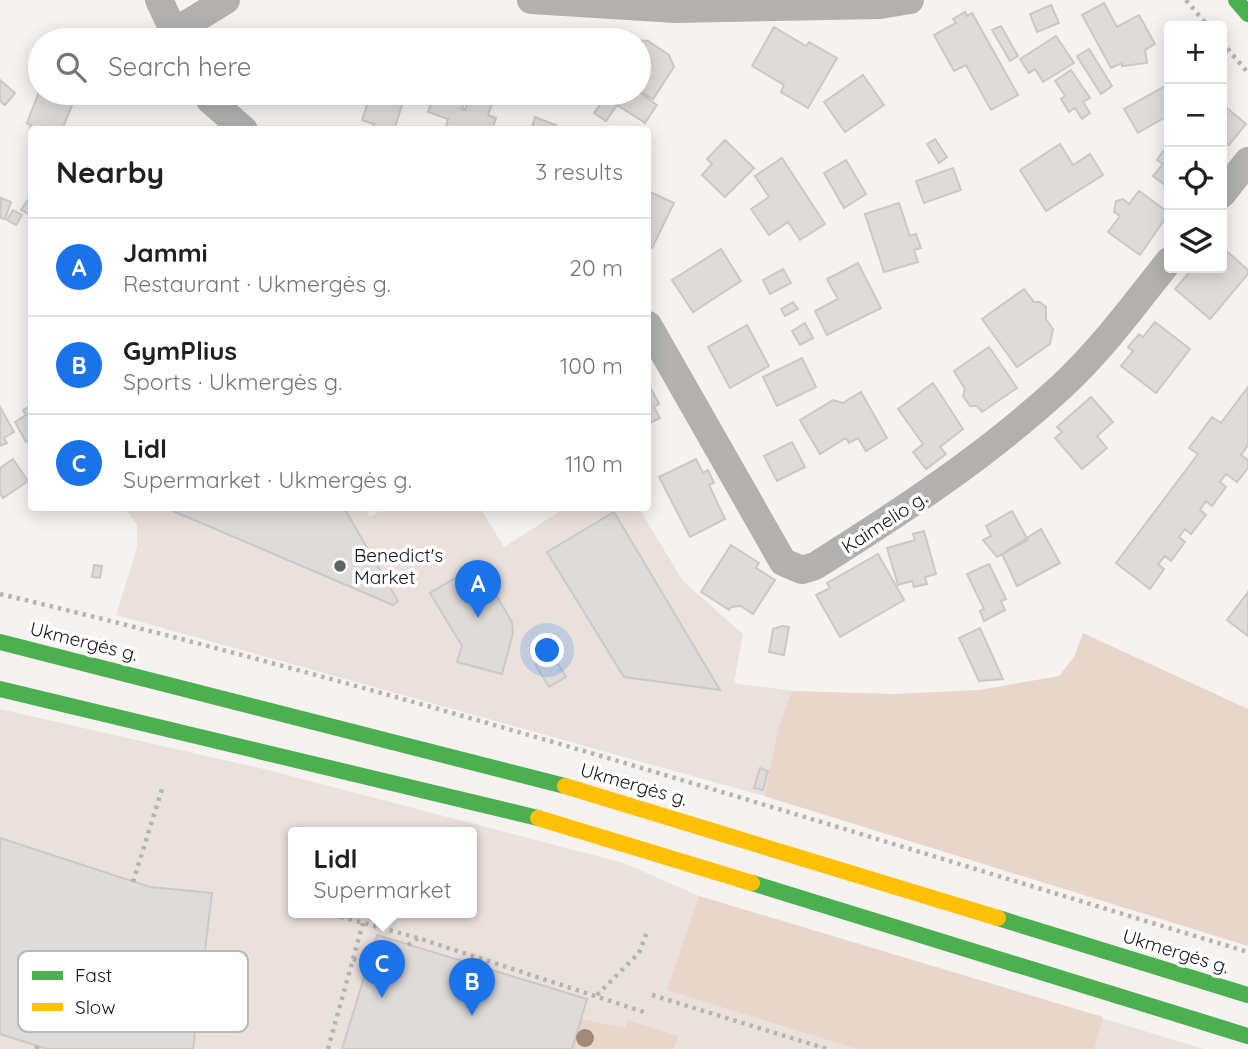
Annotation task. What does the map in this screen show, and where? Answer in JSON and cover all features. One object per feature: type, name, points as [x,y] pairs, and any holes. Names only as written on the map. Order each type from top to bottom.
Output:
[{"type":"main road","points":[[1236,0],[1248,15]]},
{"type":"main road","name":"Ukmergės g.","points":[[0,642],[559,784],[1248,995]]},
{"type":"main road","points":[[0,689],[414,786],[554,822],[1248,1036]]},
{"type":"street","points":[[159,0],[172,28]]},
{"type":"street","points":[[187,28],[226,0]]},
{"type":"street","points":[[531,0],[676,9],[880,5],[910,0]]},
{"type":"street","points":[[216,105],[239,126]]},
{"type":"street","points":[[1227,188],[1248,161]]},
{"type":"street","name":"Kaimelio g.","points":[[651,331],[783,562],[802,570],[815,566],[927,496],[1010,430],[1062,386],[1105,342],[1164,267]]},
{"type":"path","points":[[1186,0],[1204,21]]},
{"type":"path","points":[[1227,48],[1248,73]]},
{"type":"path","points":[[0,594],[126,624],[791,811],[1248,952]]},
{"type":"path","points":[[133,882],[162,789]]},
{"type":"path","points":[[345,918],[418,938],[647,1013]]},
{"type":"path","points":[[328,1049],[363,923]]},
{"type":"path","points":[[597,996],[639,953],[648,929]]},
{"type":"path","points":[[408,945],[418,938]]},
{"type":"path","points":[[353,960],[368,965]]},
{"type":"path","points":[[653,995],[827,1049]]},
{"type":"shaded area","points":[[127,511],[366,511],[370,517],[380,511],[482,511],[504,547],[560,511],[641,511],[683,581],[743,634],[734,683],[792,691],[779,726],[764,796],[116,615],[137,548],[137,525]]},
{"type":"shaded area","points":[[1083,633],[1248,709],[1248,946],[764,796],[779,726],[792,691],[894,694],[979,690],[1059,676],[1074,657]]},
{"type":"shaded area","points":[[0,709],[268,770],[624,863],[699,896],[1204,1049],[0,1049]]},
{"type":"shaded area","points":[[699,896],[1103,1017],[1094,1049],[857,1049],[667,990]]},
{"type":"shaded area","points":[[581,1019],[625,1028],[628,1020],[678,1036],[674,1049],[572,1049]]},
{"type":"building","points":[[1104,3],[1117,27],[1139,15],[1155,44],[1145,50],[1147,63],[1122,66],[1122,63],[1111,68],[1082,15]]},
{"type":"building","points":[[1051,5],[1059,23],[1037,32],[1030,14]]},
{"type":"building","points":[[965,12],[967,16],[972,13],[1018,95],[991,110],[966,65],[954,71],[934,35],[956,23],[953,19]]},
{"type":"building","points":[[1001,26],[1018,56],[1010,61],[992,30]]},
{"type":"building","points":[[774,27],[806,46],[809,42],[837,58],[808,108],[781,92],[784,85],[752,66]]},
{"type":"building","points":[[1056,36],[1074,63],[1043,82],[1035,69],[1029,73],[1020,59]]},
{"type":"building","points":[[651,43],[669,55],[674,67],[653,99]]},
{"type":"building","points":[[1089,49],[1112,86],[1101,94],[1077,56]]},
{"type":"building","points":[[1071,70],[1090,98],[1083,102],[1090,113],[1082,119],[1075,108],[1069,112],[1061,99],[1065,96],[1055,81]]},
{"type":"building","points":[[863,75],[884,105],[845,132],[824,102]]},
{"type":"building","points":[[0,80],[15,93],[5,105],[0,101]]},
{"type":"building","points":[[1164,87],[1164,118],[1138,133],[1124,109]]},
{"type":"building","points":[[651,101],[657,105],[645,123],[617,105],[651,105]]},
{"type":"building","points":[[34,105],[72,105],[64,126],[31,126],[27,123]]},
{"type":"building","points":[[367,105],[402,105],[395,126],[373,126],[362,120]]},
{"type":"building","points":[[431,105],[464,105],[462,109],[465,110],[467,105],[492,105],[488,115],[496,118],[493,126],[446,126],[448,119],[428,112]]},
{"type":"building","points":[[600,105],[617,105],[606,121],[594,113]]},
{"type":"building","points":[[1227,108],[1246,124],[1229,145],[1227,143]]},
{"type":"building","points":[[535,117],[556,125],[556,126],[532,126]]},
{"type":"building","points":[[935,139],[947,157],[939,163],[927,144]]},
{"type":"building","points":[[725,140],[754,168],[725,197],[702,175],[712,164],[707,159]]},
{"type":"building","points":[[1060,144],[1073,165],[1090,154],[1103,175],[1046,211],[1020,170]]},
{"type":"building","points":[[1164,150],[1164,184],[1153,176],[1163,164],[1157,160]]},
{"type":"building","points":[[782,158],[825,224],[800,240],[788,222],[769,235],[751,209],[769,197],[755,176]]},
{"type":"building","points":[[846,160],[866,194],[844,208],[824,173]]},
{"type":"building","points":[[953,168],[961,190],[924,203],[916,181]]},
{"type":"building","points":[[1139,191],[1164,209],[1164,220],[1140,255],[1108,232],[1120,216],[1114,212],[1116,201],[1123,199],[1129,204]]},
{"type":"building","points":[[651,192],[674,203],[651,248]]},
{"type":"building","points":[[1,198],[11,202],[5,219],[0,218]]},
{"type":"building","points":[[28,200],[28,214],[21,210]]},
{"type":"building","points":[[899,203],[910,236],[916,234],[921,248],[914,250],[918,262],[884,272],[865,214]]},
{"type":"building","points":[[13,210],[22,215],[16,225],[7,220]]},
{"type":"building","points":[[721,249],[741,281],[693,312],[672,280]]},
{"type":"building","points":[[1227,251],[1248,270],[1248,274],[1210,319],[1175,289],[1189,273],[1227,273]]},
{"type":"building","points":[[858,263],[881,308],[827,335],[815,311],[838,299],[827,279]]},
{"type":"building","points":[[783,269],[791,283],[770,294],[763,280]]},
{"type":"building","points":[[1024,289],[1034,302],[1040,302],[1046,307],[1046,319],[1053,329],[1050,344],[1017,367],[982,319]]},
{"type":"building","points":[[793,302],[798,309],[785,316],[781,309]]},
{"type":"building","points":[[1155,322],[1190,349],[1156,393],[1121,366],[1133,351],[1128,347],[1139,334],[1143,337]]},
{"type":"building","points":[[805,323],[813,338],[800,345],[792,331]]},
{"type":"building","points":[[747,325],[769,366],[730,388],[708,347]]},
{"type":"building","points":[[989,347],[1017,388],[982,412],[977,406],[970,406],[963,396],[965,389],[954,371]]},
{"type":"building","points":[[802,358],[816,387],[777,406],[763,377]]},
{"type":"building","points":[[933,383],[963,429],[940,447],[946,454],[926,469],[913,452],[923,444],[898,409]]},
{"type":"building","points":[[1248,387],[1248,445],[1241,455],[1248,460],[1248,468],[1237,482],[1226,474],[1220,482],[1226,487],[1212,506],[1206,501],[1200,510],[1206,515],[1191,534],[1185,529],[1179,537],[1185,542],[1171,561],[1165,556],[1158,564],[1164,569],[1150,589],[1116,563],[1198,454],[1189,448],[1212,417],[1221,423]]},
{"type":"building","points":[[651,389],[659,404],[654,407],[660,418],[651,422]]},
{"type":"building","points":[[861,392],[887,438],[866,451],[858,438],[849,443],[846,438],[820,454],[800,420],[833,400],[843,403]]},
{"type":"building","points":[[1091,397],[1113,422],[1097,436],[1107,448],[1082,469],[1055,438],[1062,432],[1057,427]]},
{"type":"building","points":[[0,407],[14,432],[4,438],[7,443],[0,446]]},
{"type":"building","points":[[28,407],[26,442],[15,422],[26,415],[23,410]]},
{"type":"building","points":[[792,442],[805,467],[777,481],[764,456]]},
{"type":"building","points":[[13,459],[28,481],[3,498],[0,493],[0,468]]},
{"type":"building","points":[[696,459],[703,473],[708,470],[714,483],[709,485],[725,519],[690,537],[659,477]]},
{"type":"building","name":"Benedict's Market","points":[[173,511],[346,511],[398,601],[393,605]]},
{"type":"building","points":[[1012,511],[1028,540],[997,557],[983,540],[991,536],[986,526]]},
{"type":"building","points":[[614,512],[720,690],[624,677],[547,552]]},
{"type":"building","points":[[1041,529],[1060,563],[1017,586],[1002,554]]},
{"type":"building","points":[[924,531],[936,574],[925,577],[927,584],[914,587],[912,581],[898,585],[887,548],[915,540],[913,534]]},
{"type":"building","points":[[731,545],[759,563],[756,568],[775,580],[753,614],[741,606],[731,607],[729,610],[701,592]]},
{"type":"building","points":[[878,554],[904,600],[840,637],[816,595],[830,588],[827,583]]},
{"type":"building","points":[[478,564],[512,622],[513,633],[502,674],[457,662],[462,646],[430,593]]},
{"type":"building","points":[[989,564],[1006,599],[1001,601],[1005,610],[984,621],[980,611],[984,609],[967,574]]},
{"type":"building","points":[[94,565],[102,566],[100,578],[92,577]]},
{"type":"building","points":[[1248,592],[1248,636],[1227,620]]},
{"type":"building","points":[[789,627],[784,655],[769,652],[773,629]]},
{"type":"building","points":[[980,628],[1003,679],[979,681],[959,638]]},
{"type":"building","points":[[552,654],[566,677],[549,687],[535,664]]},
{"type":"building","points":[[760,768],[768,771],[763,790],[754,788]]},
{"type":"building","points":[[0,838],[150,887],[212,893],[205,951],[18,951],[18,1032],[195,1032],[193,1049],[47,1049],[0,1034]]},
{"type":"building","points":[[377,935],[587,999],[572,1049],[342,1049]]},
{"type":"traffic: fast","points":[[1236,0],[1248,14]]},
{"type":"traffic: fast","points":[[0,642],[565,786]]},
{"type":"traffic: fast","points":[[0,689],[538,818]]},
{"type":"traffic: fast","points":[[752,883],[1248,1036]]},
{"type":"traffic: fast","points":[[998,918],[1248,995]]},
{"type":"traffic: slow","points":[[565,786],[998,918]]},
{"type":"traffic: slow","points":[[538,818],[752,883]]},
{"type":"place","name":"Benedict's Market","points":[[340,566]]},
{"type":"place","name":"Jammi","points":[[478,618]]},
{"type":"place","name":"Lidl","points":[[382,998]]},
{"type":"place","name":"GymPlius","points":[[472,1016]]}]
